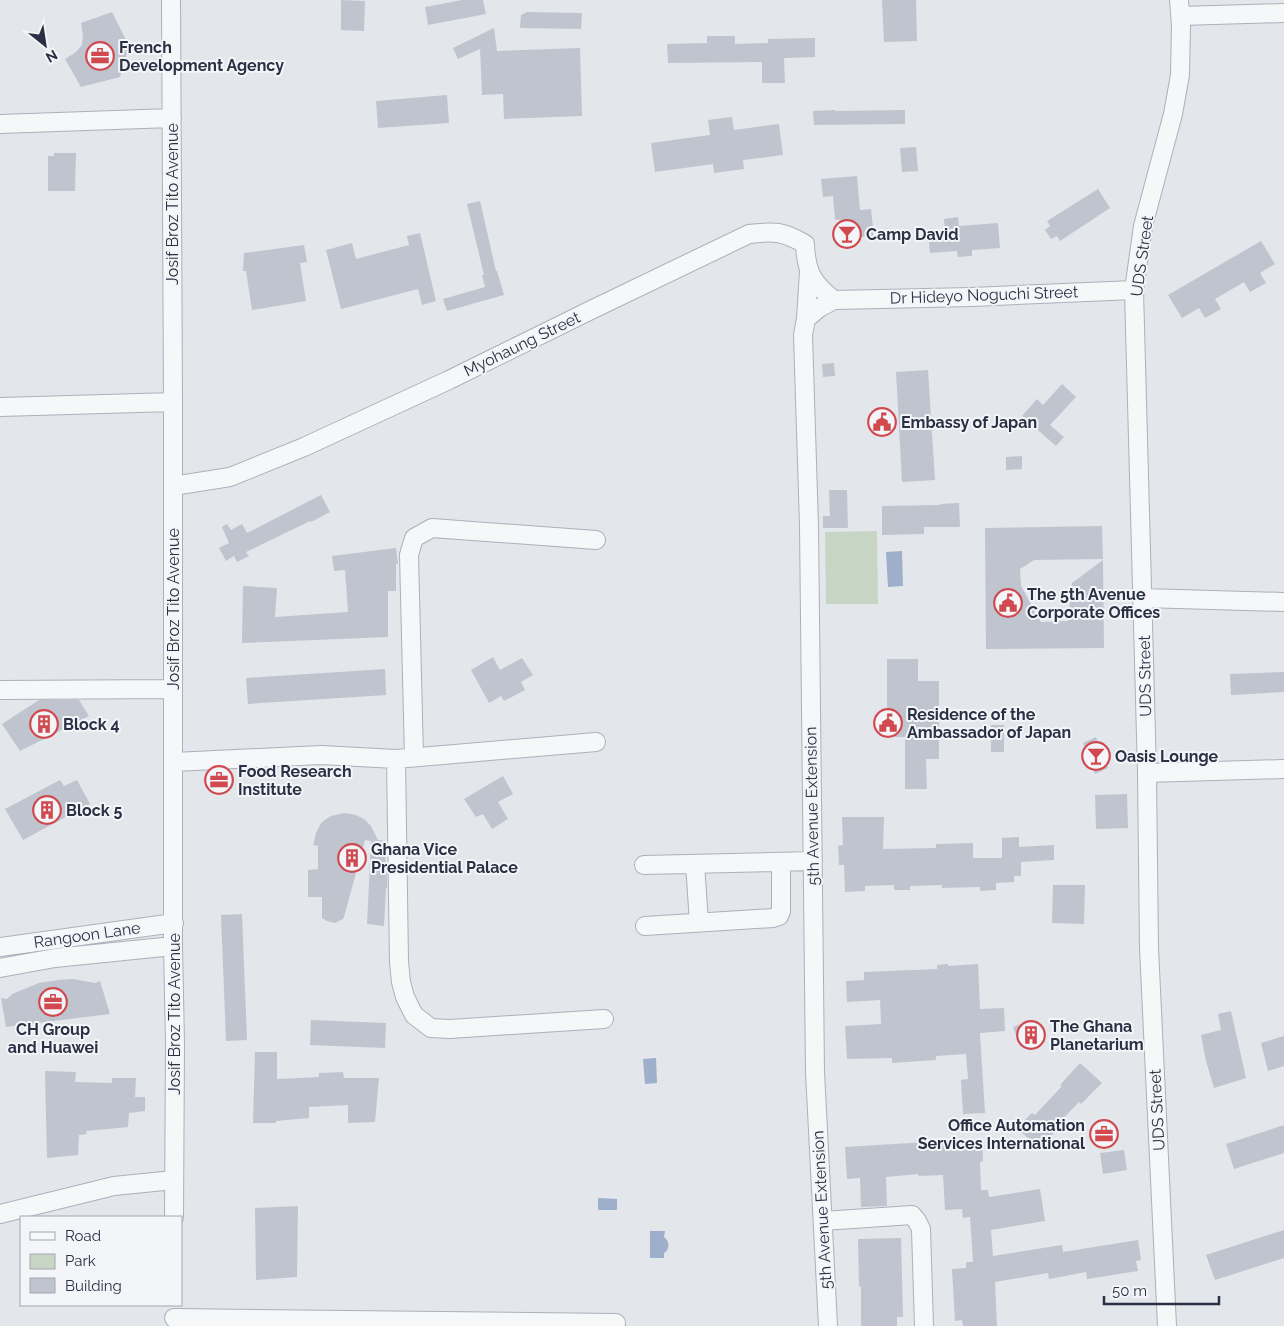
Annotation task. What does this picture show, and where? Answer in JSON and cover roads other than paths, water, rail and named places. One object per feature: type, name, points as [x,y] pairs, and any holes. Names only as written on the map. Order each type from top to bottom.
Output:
[{"type":"street","name":"Josif Broz Tito Avenue","points":[[171,0],[174,486],[174,1216]]},
{"type":"street","points":[[1180,8],[1284,13]]},
{"type":"street","name":"UDS Street","points":[[1167,1326],[1149,948],[1147,773],[1134,290],[1144,226],[1174,114],[1180,75],[1180,8]]},
{"type":"street","points":[[0,124],[172,118]]},
{"type":"street","name":"Myohaung Street","points":[[174,486],[230,477],[304,447],[449,380],[749,234],[771,231],[788,234],[806,244],[806,260],[809,271],[820,288],[834,300]]},
{"type":"street","name":"5th Avenue Extension","points":[[809,271],[803,335],[809,526],[815,1072],[828,1326]]},
{"type":"street","name":"Dr Hideyo Noguchi Street","points":[[834,300],[1134,290]]},
{"type":"street","points":[[806,319],[819,308],[834,300]]},
{"type":"street","points":[[0,407],[173,402]]},
{"type":"street","points":[[414,757],[409,555],[414,538],[432,528],[596,540]]},
{"type":"street","points":[[1143,598],[1284,602]]},
{"type":"street","points":[[0,690],[173,689]]},
{"type":"street","points":[[174,762],[321,755],[396,760],[596,742]]},
{"type":"street","points":[[396,760],[399,962],[405,998],[414,1015],[431,1028],[450,1029],[604,1019]]},
{"type":"street","points":[[1147,773],[1284,769]]},
{"type":"street","points":[[644,866],[813,861]]},
{"type":"street","points":[[645,926],[773,918],[779,916],[781,911],[781,862]]},
{"type":"street","points":[[695,864],[699,922]]},
{"type":"street","name":"Rangoon Lane","points":[[0,947],[174,923]]},
{"type":"street","name":"Rangoon Lane","points":[[0,968],[55,958],[173,946]]},
{"type":"street","points":[[0,1214],[114,1186],[174,1180]]},
{"type":"street","points":[[823,1221],[912,1215],[918,1221],[921,1229],[924,1326]]},
{"type":"street","points":[[174,1316],[616,1323]]},
{"type":"water","points":[[902,551],[903,586],[888,587],[886,552]]},
{"type":"water","points":[[656,1058],[657,1083],[645,1084],[643,1059]]},
{"type":"water","points":[[598,1198],[617,1199],[617,1210],[598,1210]]},
{"type":"water","points":[[650,1231],[665,1231],[664,1237],[668,1245],[664,1258],[650,1258]]},
{"type":"place","name":"French Development Agency","points":[[100,56]]},
{"type":"place","name":"Camp David","points":[[847,234]]},
{"type":"place","name":"Embassy of Japan","points":[[882,422]]},
{"type":"place","name":"The 5th Avenue Corporate Offices","points":[[1008,603]]},
{"type":"place","name":"Residence of the Ambassador of Japan","points":[[888,723]]},
{"type":"place","name":"Block 4","points":[[44,724]]},
{"type":"place","name":"Oasis Lounge","points":[[1096,756]]},
{"type":"place","name":"Food Research Institute","points":[[219,780]]},
{"type":"place","name":"Block 5","points":[[47,810]]},
{"type":"place","name":"Ghana Vice Presidential Palace","points":[[352,858]]},
{"type":"place","name":"CH Group and Huawei","points":[[53,1002]]},
{"type":"place","name":"The Ghana Planetarium","points":[[1031,1035]]},
{"type":"place","name":"Office Automation Services International","points":[[1104,1134]]}]
